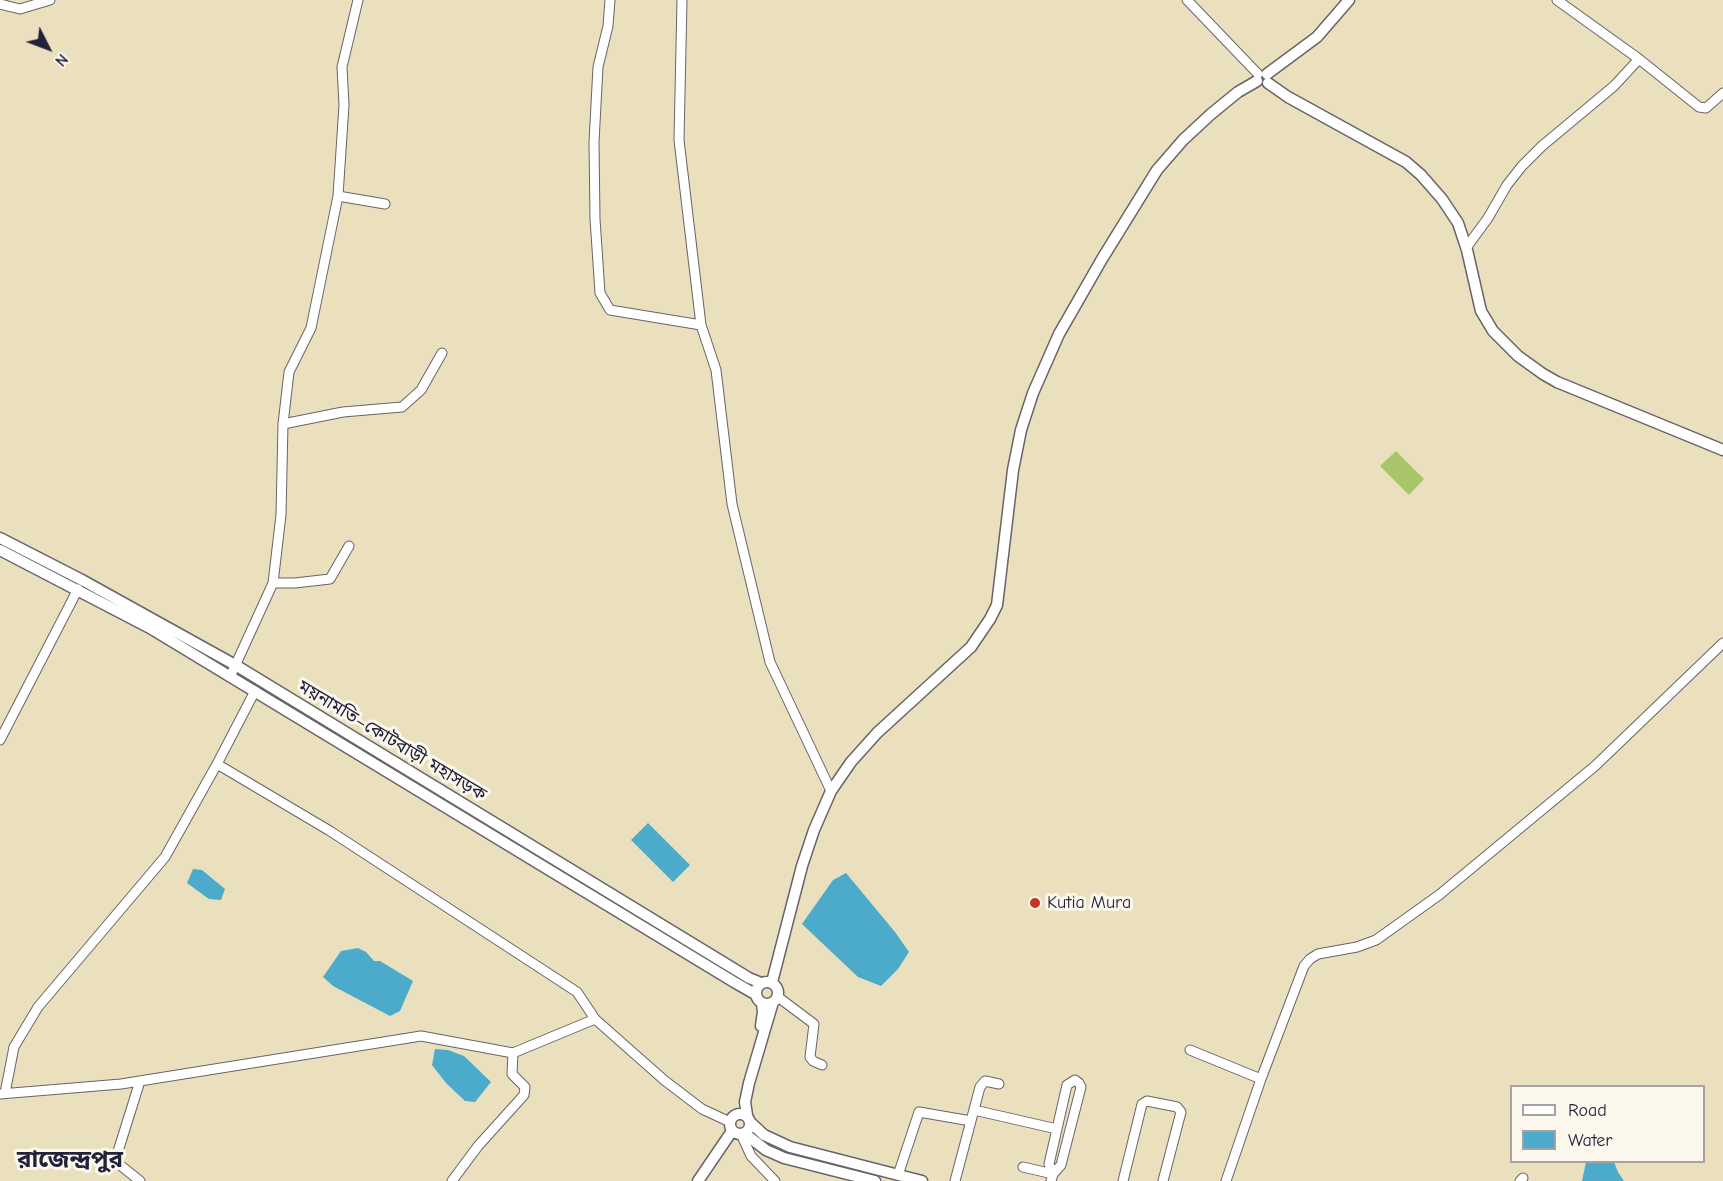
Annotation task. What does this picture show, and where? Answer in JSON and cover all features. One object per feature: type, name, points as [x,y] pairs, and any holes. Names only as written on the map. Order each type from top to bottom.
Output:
[{"type":"main road","points":[[767,999],[757,987],[766,983],[814,830],[831,791],[851,762],[877,733],[971,647],[997,605],[1012,470],[1021,430],[1059,334],[1102,259],[1157,170],[1183,140],[1238,92],[1263,78],[1317,37],[1349,0]]},
{"type":"main road","points":[[1263,78],[1288,97],[1406,162],[1421,175],[1442,199],[1458,223],[1481,311],[1493,331],[1518,356],[1557,381],[1723,450]]},
{"type":"main road","name":"ময়নামতি–কোটবাড়ী মহাসড়ক","points":[[0,538],[82,580],[237,666],[734,982],[767,999]]},
{"type":"main road","name":"ময়নামতি–কোটবাড়ী মহাসড়ক","points":[[0,550],[150,628],[255,691],[578,872],[749,978],[766,983]]},
{"type":"main road","points":[[698,1181],[740,1124],[767,999],[778,990],[766,983]]},
{"type":"main road","points":[[740,1124],[790,1147],[922,1181]]},
{"type":"main road","points":[[740,1124],[766,1150],[784,1158],[875,1181]]},
{"type":"street","points":[[0,4],[20,9],[50,0]]},
{"type":"street","points":[[230,676],[237,666],[273,583],[281,515],[283,424],[289,372],[311,328],[338,196],[344,105],[342,67],[358,0]]},
{"type":"street","points":[[610,0],[608,26],[598,67],[594,142],[595,219],[600,292],[610,310],[701,325]]},
{"type":"street","points":[[682,0],[679,140],[701,325],[716,370],[732,504],[770,662],[831,791]]},
{"type":"street","points":[[1187,0],[1263,78]]},
{"type":"street","points":[[1557,0],[1639,58],[1699,107],[1706,108],[1723,93]]},
{"type":"street","points":[[1466,248],[1488,218],[1507,184],[1522,166],[1542,146],[1614,86],[1639,58]]},
{"type":"street","points":[[338,196],[385,204]]},
{"type":"street","points":[[283,424],[343,411],[402,407],[421,390],[442,353]]},
{"type":"street","points":[[273,583],[330,579],[349,546]]},
{"type":"street","points":[[0,740],[78,589]]},
{"type":"street","points":[[1226,1181],[1261,1079],[1304,966],[1310,959],[1318,954],[1376,940],[1439,894],[1595,766],[1723,643]]},
{"type":"street","points":[[255,691],[218,764],[165,857],[38,1007],[14,1047],[2,1093],[140,1081],[421,1036],[513,1053],[595,1019]]},
{"type":"street","points":[[218,764],[330,831],[577,992],[595,1019],[664,1080],[702,1110],[740,1124],[751,1156],[775,1181]]},
{"type":"street","points":[[767,999],[814,1024],[810,1057],[822,1065]]},
{"type":"street","points":[[1190,1050],[1261,1079]]},
{"type":"street","points":[[452,1181],[478,1146],[524,1095],[525,1087],[512,1074],[513,1053]]},
{"type":"street","points":[[1075,1080],[1081,1087],[1061,1166],[1052,1178],[1049,1164],[1067,1085],[1075,1080]]},
{"type":"street","points":[[140,1081],[115,1161],[140,1181]]},
{"type":"street","points":[[956,1181],[982,1083],[999,1084]]},
{"type":"street","points":[[1123,1181],[1142,1104],[1147,1101],[1177,1107],[1181,1112],[1163,1181]]},
{"type":"street","points":[[974,1110],[1057,1129]]},
{"type":"street","points":[[898,1175],[919,1112],[971,1121]]},
{"type":"street","points":[[1023,1167],[1052,1178]]},
{"type":"green space","points":[[1396,451],[1424,479],[1409,495],[1380,466]]},
{"type":"water","points":[[648,823],[690,865],[673,882],[631,840]]},
{"type":"water","points":[[193,869],[202,870],[225,889],[221,900],[209,899],[187,883]]},
{"type":"water","points":[[846,873],[909,952],[898,969],[881,986],[858,977],[802,924],[833,880]]},
{"type":"water","points":[[358,948],[366,952],[374,961],[380,961],[413,981],[400,1011],[390,1016],[333,986],[323,977],[341,951]]},
{"type":"water","points":[[435,1049],[448,1050],[464,1056],[491,1082],[475,1102],[465,1101],[446,1083],[432,1065]]},
{"type":"water","points":[[1586,1163],[1614,1163],[1624,1181],[1582,1181]]},
{"type":"place","name":"Kutia Mura","points":[[1035,903]]},
{"type":"district","name":"রাজেন্দ্রপুর","points":[[70,1160]]}]
